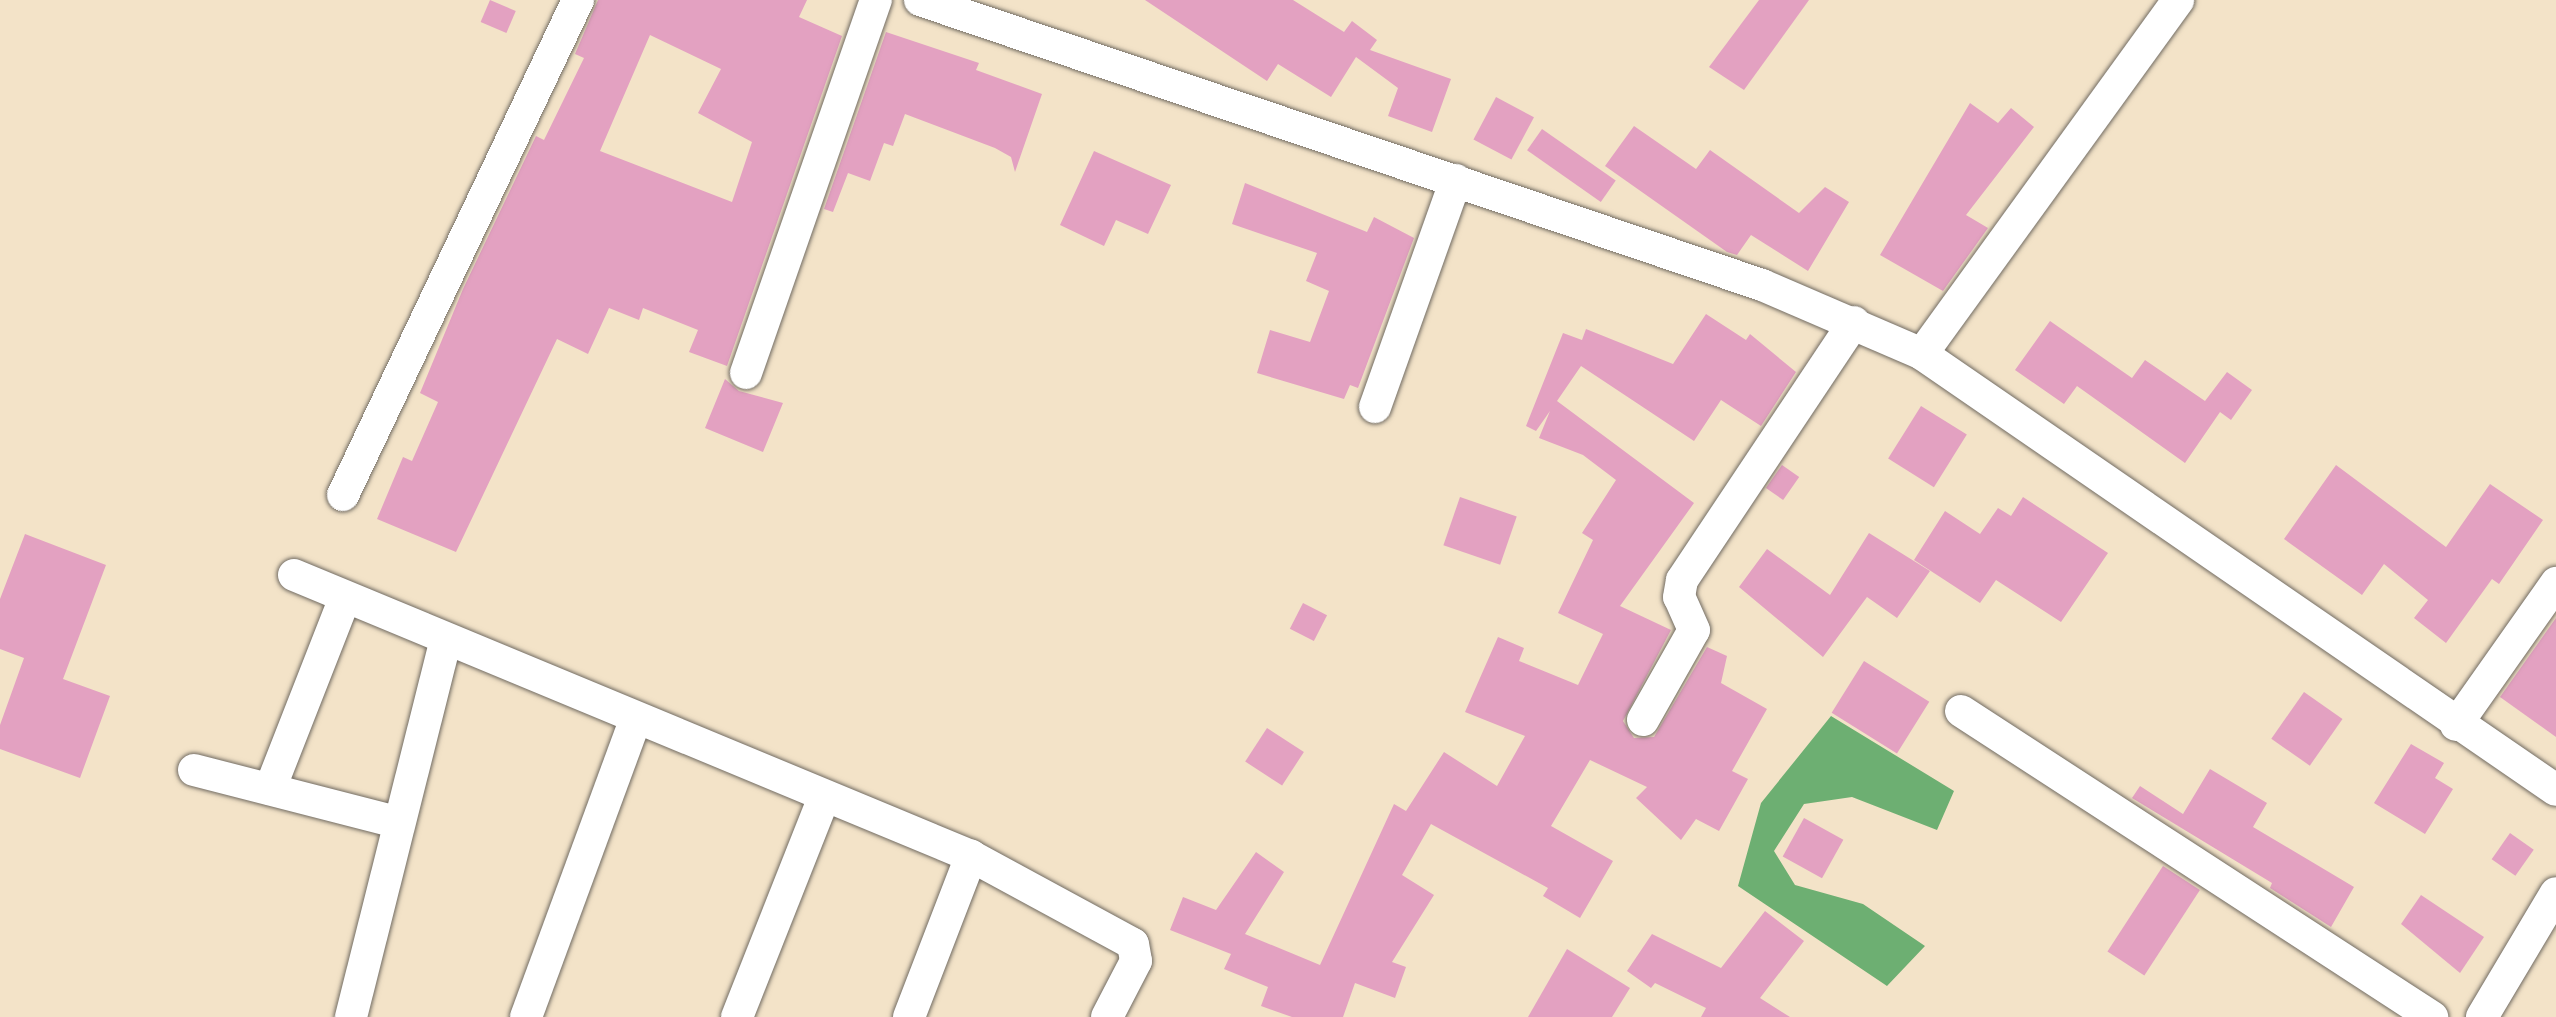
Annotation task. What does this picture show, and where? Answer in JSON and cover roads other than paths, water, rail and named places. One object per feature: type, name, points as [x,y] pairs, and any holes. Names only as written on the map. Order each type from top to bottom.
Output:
[{"type":"street","points":[[343,495],[578,0]]},
{"type":"street","points":[[746,373],[876,0]]},
{"type":"street","points":[[920,0],[1456,180],[1854,322],[1922,354],[2135,495],[2456,725],[2556,790]]},
{"type":"street","points":[[1922,354],[2178,0]]},
{"type":"street","points":[[1375,407],[1456,180]]},
{"type":"street","points":[[1644,720],[1694,630],[1679,597],[1682,580],[1854,322]]},
{"type":"street","points":[[294,575],[823,800],[971,856],[1133,944],[1136,961],[1121,1012]]},
{"type":"street","points":[[2456,725],[2556,583]]},
{"type":"street","points":[[270,789],[345,598]]},
{"type":"street","points":[[352,1017],[397,822],[445,642]]},
{"type":"street","points":[[1961,711],[2432,1017]]},
{"type":"street","points":[[526,1017],[635,721]]},
{"type":"street","points":[[194,770],[397,822]]},
{"type":"street","points":[[737,1017],[823,800]]},
{"type":"street","points":[[908,1017],[971,856]]},
{"type":"street","points":[[2482,1017],[2556,893]]}]
